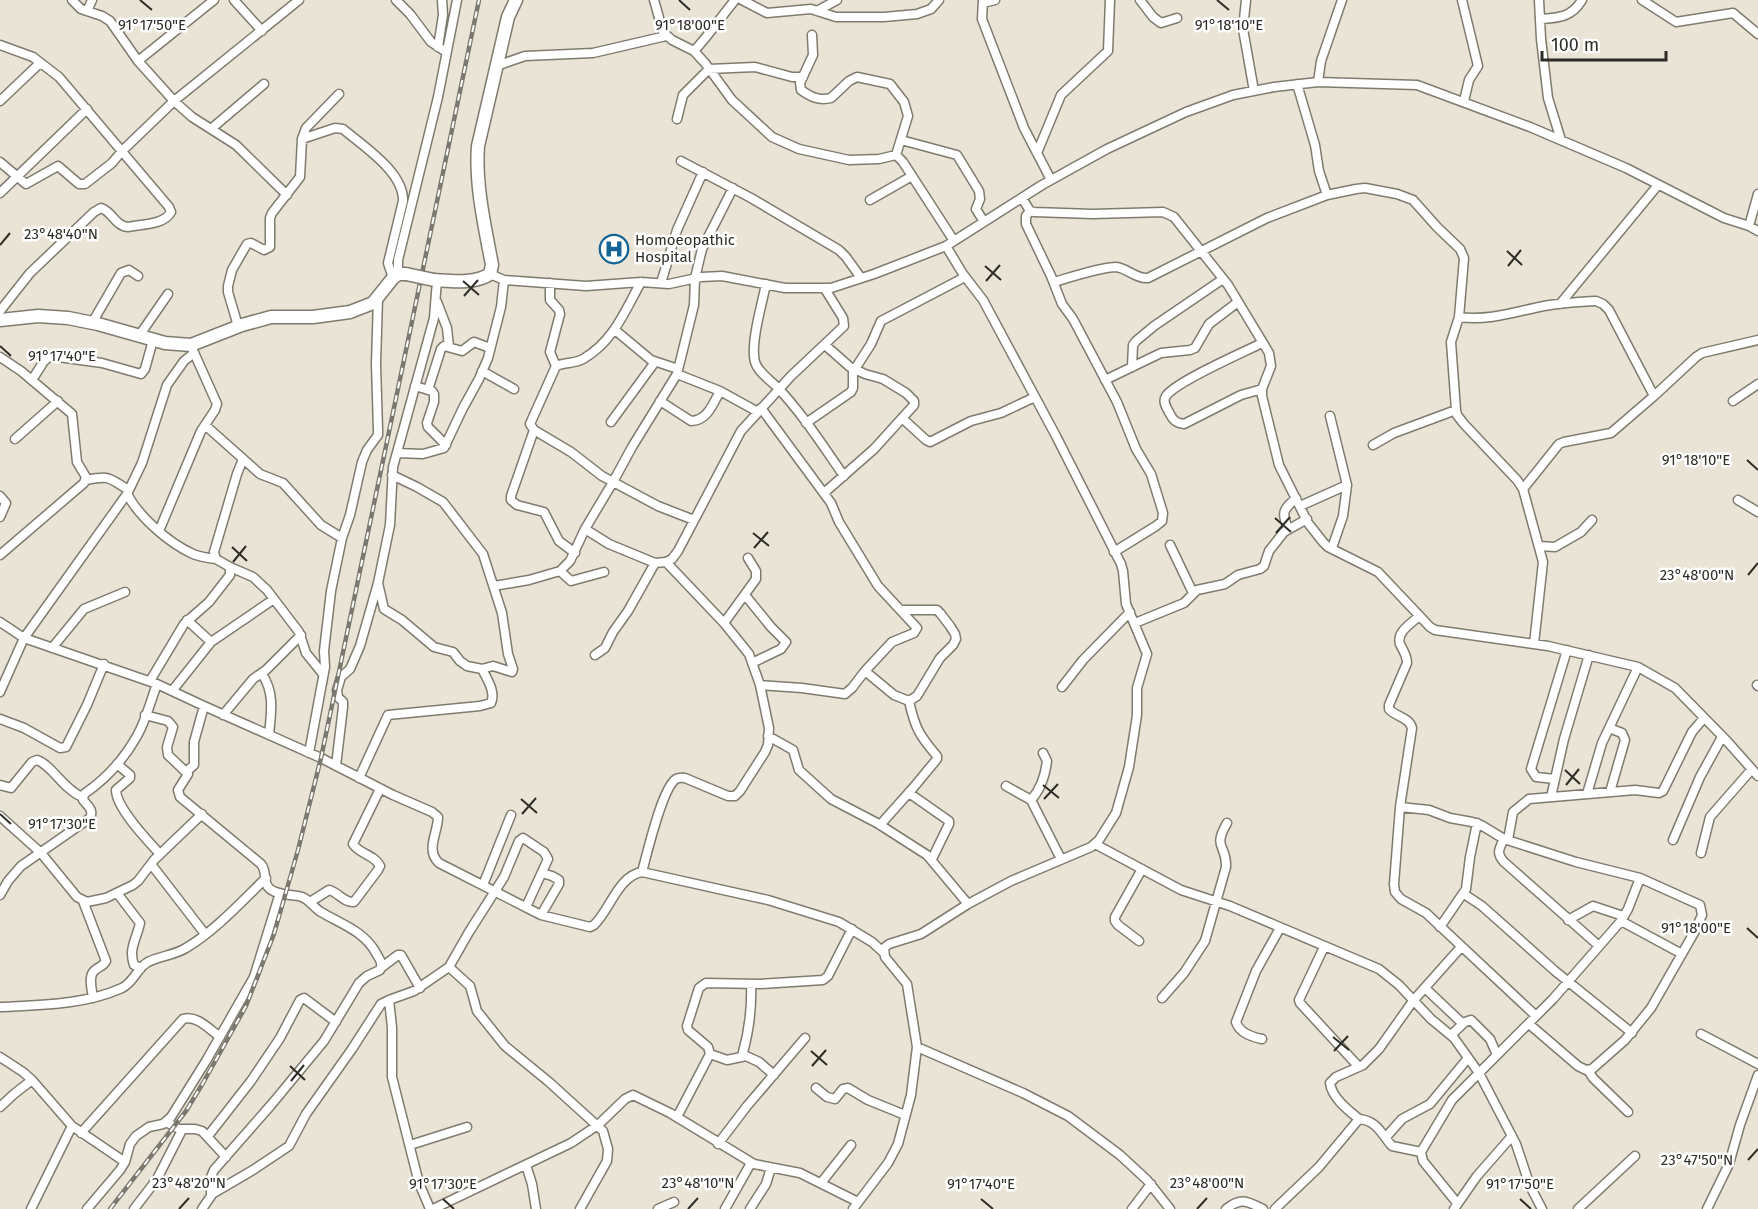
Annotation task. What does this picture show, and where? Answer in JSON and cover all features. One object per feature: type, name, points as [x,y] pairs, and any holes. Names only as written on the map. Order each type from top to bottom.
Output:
[{"type":"street","points":[[72,0],[78,7],[110,21],[138,61],[174,101],[192,117],[236,145],[287,195]]},
{"type":"street","points":[[87,11],[92,0]]},
{"type":"street","points":[[138,61],[214,0]]},
{"type":"street","points":[[234,0],[262,31]]},
{"type":"street","points":[[0,162],[26,184],[58,166],[79,184],[85,184],[112,163],[174,101],[299,0]]},
{"type":"street","points":[[396,0],[410,14],[427,38],[442,50]]},
{"type":"street","points":[[0,692],[24,638],[128,492],[142,463],[167,385],[193,349],[238,326],[279,316],[313,317],[345,314],[374,303],[399,276],[398,260],[433,117],[442,50],[442,0]]},
{"type":"street","points":[[442,50],[457,0]]},
{"type":"street","points":[[490,274],[492,265],[477,156],[508,17],[516,0]]},
{"type":"street","points":[[654,0],[666,36],[694,51],[732,100],[775,139],[799,149],[849,160],[879,159],[896,155],[901,158],[950,243],[965,277],[983,300],[1056,436],[1114,552],[1123,571],[1125,598],[1147,654],[1137,688],[1137,715],[1129,767],[1116,813],[1095,844],[1011,880],[921,934],[886,945],[883,952]]},
{"type":"street","points":[[694,51],[708,37],[718,20],[735,0]]},
{"type":"street","points":[[742,0],[767,13],[811,9],[833,17],[884,17],[917,14],[931,9],[939,0]]},
{"type":"street","points":[[816,10],[837,0]]},
{"type":"street","points":[[995,0],[983,2],[982,19],[1023,128],[1051,180]]},
{"type":"street","points":[[1037,153],[1061,95],[1108,51],[1110,0]]},
{"type":"street","points":[[1140,0],[1153,17],[1161,23],[1178,18]]},
{"type":"street","points":[[1246,0],[1243,29],[1254,91]]},
{"type":"street","points":[[1318,82],[1321,61],[1342,0]]},
{"type":"street","points":[[1462,0],[1478,66],[1469,80],[1464,101]]},
{"type":"street","points":[[1539,0],[1548,98],[1561,140]]},
{"type":"street","points":[[1540,19],[1560,18],[1576,10],[1582,0]]},
{"type":"street","points":[[1642,0],[1677,22],[1733,14],[1758,34]]},
{"type":"street","points":[[812,35],[813,55],[803,77],[801,90],[813,98],[822,99],[831,98],[857,76],[890,84],[907,108],[907,122],[896,155]]},
{"type":"street","points":[[496,66],[525,56],[593,53],[666,36]]},
{"type":"street","points":[[0,45],[23,52],[59,77],[171,212],[162,221],[122,226],[107,210],[101,208],[30,273],[0,311]]},
{"type":"street","points":[[0,101],[40,63]]},
{"type":"street","points":[[677,118],[683,95],[709,69],[755,67],[792,77],[803,77]]},
{"type":"street","points":[[302,139],[335,128],[343,129],[382,162],[402,189],[403,201],[388,264],[399,276],[435,280],[471,280],[490,274],[504,280],[586,286],[641,282],[675,283],[695,278],[722,276],[785,288],[825,289],[861,278],[950,243],[1107,148],[1186,112],[1233,95],[1318,82],[1412,84],[1464,101],[1630,169],[1724,218],[1758,231]]},
{"type":"street","points":[[211,129],[264,84]]},
{"type":"street","points":[[1297,84],[1327,195]]},
{"type":"street","points":[[238,326],[228,292],[230,274],[247,244],[250,243],[264,250],[270,247],[272,213],[300,177],[302,139],[306,128],[339,94]]},
{"type":"street","points":[[0,193],[87,110]]},
{"type":"street","points":[[901,140],[957,155],[979,191],[980,199],[976,209],[984,222]]},
{"type":"street","points":[[681,161],[733,188],[839,250],[861,278]]},
{"type":"street","points":[[661,283],[677,230],[703,172]]},
{"type":"street","points":[[870,200],[912,176]]},
{"type":"street","points":[[1560,304],[1658,185]]},
{"type":"street","points":[[494,586],[529,580],[560,571],[567,566],[585,529],[677,371],[694,305],[695,278],[704,243],[733,188]]},
{"type":"street","points":[[1054,282],[1116,267],[1141,278],[1148,278],[1267,218],[1327,195],[1365,188],[1404,195],[1417,203],[1463,253],[1459,317],[1451,342],[1456,410],[1464,424],[1523,489],[1543,562],[1534,644]]},
{"type":"street","points":[[1749,226],[1758,194]]},
{"type":"street","points":[[1022,198],[1029,211]]},
{"type":"street","points":[[1029,211],[1093,214],[1163,212],[1174,217],[1223,279],[1269,353],[1271,366],[1262,389],[1262,396],[1275,455],[1307,519],[1323,542],[1378,572],[1430,627],[1435,630],[1568,650],[1638,667],[1675,688],[1755,772],[1710,817],[1701,853]]},
{"type":"street","points":[[1029,211],[1026,224],[1062,304],[1073,319],[1120,407],[1136,449],[1151,474],[1163,513],[1162,521],[1156,526],[1114,552]]},
{"type":"street","points":[[92,323],[121,273],[129,270],[138,276]]},
{"type":"street","points":[[806,423],[851,392],[852,376],[871,344],[881,321],[965,277]]},
{"type":"street","points":[[1132,367],[1133,345],[1136,341],[1223,279]]},
{"type":"street","points":[[336,766],[343,706],[337,690],[340,677],[350,669],[360,646],[378,583],[390,525],[392,475],[434,318],[435,280]]},
{"type":"street","points":[[397,453],[426,454],[440,450],[446,445],[482,371],[501,307],[504,280]]},
{"type":"street","points":[[550,282],[550,300],[560,314],[549,352],[556,366]]},
{"type":"street","points":[[641,282],[615,330],[603,344],[584,358],[556,366],[530,421],[531,427],[571,452],[602,476],[658,506],[694,520]]},
{"type":"street","points":[[766,284],[755,340],[755,361],[758,368],[779,389],[806,423],[844,476]]},
{"type":"street","points":[[585,529],[609,544],[655,563],[672,559],[737,437],[797,370],[844,326],[843,318],[825,289]]},
{"type":"street","points":[[139,336],[168,294]]},
{"type":"street","points":[[309,753],[323,674],[331,591],[342,538],[350,515],[362,462],[367,450],[378,435],[376,364],[378,298]]},
{"type":"street","points":[[436,300],[447,328],[449,347]]},
{"type":"street","points":[[1459,317],[1488,318],[1546,306],[1596,301],[1609,310],[1654,396]]},
{"type":"street","points":[[1105,380],[1161,353],[1195,348],[1199,345],[1209,324],[1238,303]]},
{"type":"street","points":[[0,320],[38,316],[68,318],[193,349]]},
{"type":"street","points":[[615,330],[656,362],[760,410],[824,493],[878,586],[916,625],[917,631],[895,640],[845,694],[802,688],[760,686]]},
{"type":"street","points":[[32,380],[44,361],[51,356],[102,363],[141,374],[145,369],[153,340]]},
{"type":"street","points":[[1523,489],[1560,444],[1611,433],[1702,353],[1758,340]]},
{"type":"street","points":[[428,390],[444,346],[462,351],[474,342],[490,348]]},
{"type":"street","points":[[1262,343],[1190,379],[1169,393],[1165,405],[1176,423],[1184,424],[1241,395],[1262,389]]},
{"type":"street","points":[[824,493],[874,449],[914,405],[913,399],[883,379],[855,370],[825,345]]},
{"type":"street","points":[[159,531],[187,463],[217,404],[193,349]]},
{"type":"street","points":[[0,357],[32,380],[72,414],[77,462],[86,480]]},
{"type":"street","points":[[611,422],[656,362]]},
{"type":"street","points":[[482,371],[514,389]]},
{"type":"street","points":[[1733,401],[1758,384]]},
{"type":"street","points":[[415,386],[434,394],[427,423],[428,427],[446,445]]},
{"type":"street","points":[[660,401],[691,421],[695,421],[705,417],[720,392]]},
{"type":"street","points":[[902,418],[930,442],[971,421],[1001,413],[1035,397]]},
{"type":"street","points":[[15,439],[58,401]]},
{"type":"street","points":[[1373,445],[1394,433],[1456,410]]},
{"type":"street","points":[[1330,416],[1347,485],[1343,516],[1332,548]]},
{"type":"street","points":[[205,425],[264,476],[283,483],[321,525],[342,538]]},
{"type":"street","points":[[534,430],[511,500],[517,505],[544,512],[559,541],[574,553]]},
{"type":"street","points":[[216,560],[214,552],[243,459]]},
{"type":"street","points":[[378,583],[384,609],[402,620],[434,647],[453,652],[467,666],[482,669],[493,666],[512,672],[502,613],[483,554],[447,507],[435,497],[392,475]]},
{"type":"street","points":[[0,555],[86,480],[109,477],[128,492],[131,501],[159,531],[190,552],[216,560],[253,577],[274,599],[301,635],[306,652],[323,674]]},
{"type":"street","points":[[1288,529],[1283,515],[1284,510],[1298,502],[1347,485]]},
{"type":"street","points":[[0,496],[6,503],[0,517]]},
{"type":"street","points":[[1738,500],[1758,512]]},
{"type":"street","points":[[1135,623],[1184,603],[1197,590],[1225,584],[1238,575],[1260,569],[1264,566],[1269,551],[1288,529],[1307,519]]},
{"type":"street","points":[[1539,546],[1555,547],[1581,532],[1592,520]]},
{"type":"street","points":[[1170,545],[1193,593]]},
{"type":"street","points":[[724,624],[756,579],[757,575],[748,558]]},
{"type":"street","points":[[642,872],[661,806],[674,781],[686,778],[728,796],[735,796],[768,745],[769,728],[760,686],[749,654],[666,562]]},
{"type":"street","points":[[595,655],[605,648],[612,632],[631,605],[655,563]]},
{"type":"street","points":[[82,797],[117,764],[137,736],[153,682],[187,620],[209,602],[230,575],[230,567]]},
{"type":"street","points":[[560,571],[571,581],[604,572]]},
{"type":"street","points":[[52,648],[84,609],[124,592]]},
{"type":"street","points":[[745,595],[786,642],[781,649],[752,663]]},
{"type":"street","points":[[172,691],[211,642],[274,599]]},
{"type":"street","points":[[901,610],[937,610],[950,626],[956,639],[940,658],[917,696],[909,701]]},
{"type":"street","points":[[1062,687],[1083,660],[1130,612]]},
{"type":"street","points":[[1419,616],[1399,637],[1407,663],[1389,705],[1389,709],[1407,720],[1412,728],[1400,807],[1395,892],[1401,899],[1426,914],[1536,1016]]},
{"type":"street","points":[[187,620],[211,642]]},
{"type":"street","points":[[0,622],[24,638],[153,682],[309,753],[435,814],[438,822],[432,848],[434,858],[439,863],[541,915],[594,926],[622,885],[633,875],[642,872],[768,900],[852,928],[883,952],[907,984],[917,1047],[911,1095],[893,1155],[855,1205],[821,1183],[800,1173],[760,1167],[718,1144],[677,1117],[633,1095],[625,1099],[598,1125],[571,1143],[432,1209],[419,1183],[392,1077],[392,1027],[389,1000]]},
{"type":"street","points":[[223,714],[253,679],[262,674],[301,635]]},
{"type":"street","points":[[1555,779],[1536,777],[1531,769],[1568,650]]},
{"type":"street","points":[[1551,797],[1564,739],[1589,655]]},
{"type":"street","points":[[0,719],[24,728],[60,748],[66,747],[104,664]]},
{"type":"street","points":[[1587,794],[1602,743],[1638,667]]},
{"type":"street","points":[[359,778],[388,716],[491,703],[492,691],[482,669]]},
{"type":"street","points":[[865,671],[894,695],[909,701]]},
{"type":"street","points":[[262,674],[270,690],[269,735]]},
{"type":"street","points":[[880,825],[937,759],[921,737],[909,701]]},
{"type":"street","points":[[204,706],[194,742],[194,765],[187,771],[187,777],[178,790],[180,797],[261,864],[270,889],[303,897],[318,910],[362,935],[372,945],[382,962],[382,967]]},
{"type":"street","points":[[145,715],[171,723],[173,730],[167,747],[168,755],[187,771]]},
{"type":"street","points":[[1599,946],[1499,856],[1498,850],[1506,839],[1511,816],[1515,809],[1529,799],[1635,790],[1659,793],[1663,791],[1692,732],[1704,718]]},
{"type":"street","points":[[1609,728],[1622,733],[1625,740],[1610,792]]},
{"type":"street","points":[[768,736],[793,750],[799,770],[831,799],[880,825],[932,859],[969,904]]},
{"type":"street","points":[[1673,840],[1700,777],[1722,737]]},
{"type":"street","points":[[1030,800],[1042,784],[1047,761],[1043,753]]},
{"type":"street","points":[[0,785],[11,788],[32,762],[37,760],[44,762],[74,794],[82,797],[92,814],[90,818],[21,866],[0,895]]},
{"type":"street","points":[[117,764],[130,775],[130,778],[117,790],[118,799],[138,830],[160,854]]},
{"type":"street","points":[[107,775],[120,787]]},
{"type":"street","points":[[1006,786],[1030,800],[1061,859]]},
{"type":"street","points":[[310,902],[329,890],[348,902],[354,902],[378,870],[380,866],[376,860],[352,844],[380,789]]},
{"type":"street","points":[[909,793],[949,821],[932,859]]},
{"type":"street","points":[[1400,807],[1429,810],[1477,824],[1506,839],[1576,862],[1640,878],[1694,901],[1702,908],[1702,915],[1651,1008],[1632,1033],[1588,1070]]},
{"type":"street","points":[[0,816],[41,852],[76,897],[91,902],[117,893],[138,881],[160,854],[202,814]]},
{"type":"street","points":[[483,885],[511,815]]},
{"type":"street","points":[[1162,998],[1184,973],[1205,940],[1226,867],[1227,859],[1220,844],[1220,836],[1227,824]]},
{"type":"street","points":[[1440,927],[1464,894],[1477,824]]},
{"type":"street","points":[[202,1209],[212,1194],[289,1146],[306,1114],[379,1007],[389,1000],[410,993],[449,967],[496,892],[519,841],[524,838],[546,855],[547,862],[526,907]]},
{"type":"street","points":[[1095,844],[1181,890],[1217,902],[1378,969],[1399,984],[1413,1001],[1450,1035],[1479,1073],[1512,1136],[1530,1185],[1542,1209]]},
{"type":"street","points":[[151,864],[205,934]]},
{"type":"street","points":[[1139,941],[1118,925],[1115,917],[1142,868]]},
{"type":"street","points":[[541,915],[559,884],[556,878],[542,873]]},
{"type":"street","points":[[0,1007],[73,1002],[93,998],[124,987],[149,962],[185,949],[205,934],[266,878]]},
{"type":"street","points":[[1512,1136],[1477,1176],[1456,1206],[1423,1161],[1421,1152],[1452,1100],[1569,982],[1622,918],[1640,878]]},
{"type":"street","points":[[117,893],[140,923],[132,945],[132,958],[134,965],[141,968]]},
{"type":"street","points":[[87,1209],[124,1162],[130,1144],[136,1136],[149,1126],[166,1122],[171,1117],[220,1037],[254,977],[280,893]]},
{"type":"street","points":[[1464,894],[1482,906],[1632,1033]]},
{"type":"street","points":[[83,901],[106,960],[103,965],[94,970],[91,976],[93,998]]},
{"type":"street","points":[[1568,920],[1593,906],[1622,918],[1682,954]]},
{"type":"street","points":[[677,1117],[710,1054],[708,1047],[688,1030],[687,1026],[699,988],[706,983],[751,984],[823,980],[828,976],[852,928]]},
{"type":"street","points":[[1262,1040],[1249,1035],[1239,1028],[1236,1022],[1256,971],[1280,928]]},
{"type":"street","points":[[1421,1152],[1392,1146],[1376,1125],[1359,1119],[1342,1105],[1330,1083],[1336,1077],[1359,1067],[1379,1049],[1413,1001],[1461,946]]},
{"type":"street","points":[[1324,947],[1299,1000],[1359,1067]]},
{"type":"street","points":[[212,1194],[213,1173],[324,1041],[360,983],[367,976],[380,970],[402,954],[420,987]]},
{"type":"street","points":[[449,967],[470,986],[477,1011],[506,1046],[598,1125],[605,1135],[608,1155],[580,1209]]},
{"type":"street","points":[[742,1056],[749,1033],[752,1008],[751,984]]},
{"type":"street","points":[[1425,988],[1463,1024]]},
{"type":"street","points":[[208,1136],[251,1081],[280,1038],[300,1000],[304,998],[336,1023]]},
{"type":"street","points":[[81,1133],[183,1019],[192,1018],[220,1037]]},
{"type":"street","points":[[1450,1035],[1469,1020],[1475,1023],[1490,1039],[1497,1055]]},
{"type":"street","points":[[1529,1024],[1571,1061],[1588,1070],[1593,1078],[1628,1112]]},
{"type":"street","points":[[1701,1034],[1758,1064]]},
{"type":"street","points":[[718,1144],[805,1038]]},
{"type":"street","points":[[917,1047],[1023,1093],[1068,1116],[1120,1155],[1151,1184],[1170,1209]]},
{"type":"street","points":[[710,1054],[727,1060],[746,1056],[759,1062],[774,1075]]},
{"type":"street","points":[[0,1057],[32,1080],[72,1126],[124,1162]]},
{"type":"street","points":[[1386,1137],[1402,1119],[1430,1104],[1468,1058]]},
{"type":"street","points":[[1707,1209],[1729,1164],[1758,1075]]},
{"type":"street","points":[[0,1107],[32,1080]]},
{"type":"street","points":[[816,1088],[832,1099],[838,1097],[843,1089],[848,1088],[868,1100],[905,1115]]},
{"type":"street","points":[[1275,1209],[1319,1167],[1359,1119]]},
{"type":"street","points":[[166,1122],[182,1130],[198,1130],[208,1136],[226,1156]]},
{"type":"street","points":[[31,1209],[72,1126]]},
{"type":"street","points":[[410,1145],[467,1127]]},
{"type":"street","points":[[134,1209],[157,1179],[182,1130]]},
{"type":"street","points":[[821,1183],[851,1145]]},
{"type":"street","points":[[1578,1209],[1635,1156]]},
{"type":"street","points":[[725,1209],[751,1162]]},
{"type":"street","points":[[526,1165],[536,1209]]},
{"type":"street","points":[[750,1209],[766,1184],[771,1168]]},
{"type":"street","points":[[1132,1209],[1151,1184]]},
{"type":"street","points":[[1226,1209],[1242,1201],[1263,1209]]},
{"type":"street","points":[[658,1209],[674,1202]]},
{"type":"railway","points":[[110,1209],[186,1111],[203,1083],[246,1006],[274,934],[321,758],[479,0]]},
{"type":"place","name":"Homoeopathic Hospital","points":[[614,249]]}]
